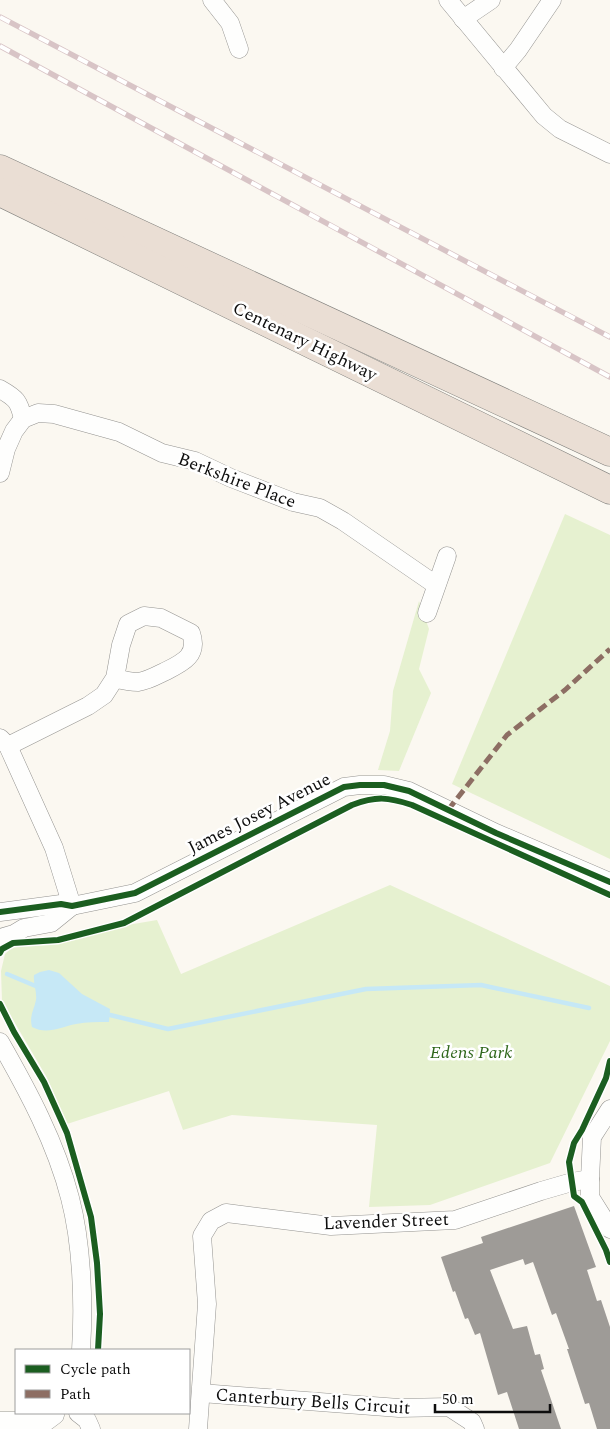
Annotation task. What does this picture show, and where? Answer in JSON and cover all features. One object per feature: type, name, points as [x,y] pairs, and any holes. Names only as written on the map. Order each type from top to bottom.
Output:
[{"type":"highway","name":"Centenary Highway","points":[[0,169],[610,452]]},
{"type":"highway","name":"Centenary Highway","points":[[0,192],[610,490]]},
{"type":"street","points":[[212,0],[230,23],[239,49]]},
{"type":"street","points":[[448,0],[544,116],[560,129],[610,154]]},
{"type":"street","points":[[463,19],[479,10],[491,0]]},
{"type":"street","points":[[503,68],[518,50],[552,0]]},
{"type":"street","points":[[0,389],[14,397],[20,405],[23,419],[14,431],[6,449],[0,473]]},
{"type":"street","name":"Berkshire Place","points":[[23,419],[38,413],[54,414],[119,432],[162,453],[195,461],[293,502],[320,508],[343,521],[436,585]]},
{"type":"street","points":[[427,613],[447,556]]},
{"type":"street","points":[[72,906],[54,848],[4,742],[88,706],[104,695],[115,678],[121,645],[128,624],[144,616],[161,618],[191,633],[194,641],[193,649],[188,658],[178,665],[140,682],[115,678]]},
{"type":"street","name":"James Josey Avenue","points":[[0,912],[61,904],[72,906],[135,893],[344,787],[360,785],[384,785],[409,791],[496,833],[610,882]]},
{"type":"street","name":"James Josey Avenue","points":[[0,938],[14,934],[24,928],[51,923],[72,906]]},
{"type":"street","points":[[0,1042],[44,1124],[70,1199],[80,1270],[81,1349]]},
{"type":"street","points":[[610,1109],[592,1137],[590,1179],[590,1197],[610,1229]]},
{"type":"street","name":"Lavender Street","points":[[198,1429],[207,1304],[202,1236],[211,1221],[226,1212],[331,1226],[455,1220],[572,1182],[590,1179]]},
{"type":"street","name":"Canterbury Bells Circuit","points":[[201,1393],[399,1408],[449,1407],[472,1422],[475,1429]]},
{"type":"street","points":[[0,1421],[47,1421],[54,1419]]},
{"type":"green space","points":[[565,514],[610,535],[610,859],[452,784]]},
{"type":"green space","points":[[419,601],[429,629],[419,669],[431,693],[399,771],[378,770],[390,731],[393,691]]},
{"type":"green space","name":"Edens Park","points":[[390,885],[610,986],[610,1041],[550,1163],[430,1205],[369,1207],[377,1125],[232,1115],[183,1130],[169,1091],[67,1124],[46,1076],[2,1001],[1,971],[5,954],[16,944],[157,920],[181,974]]},
{"type":"water","points":[[49,970],[59,973],[82,994],[110,1009],[109,1022],[80,1023],[54,1030],[32,1027],[31,1016],[36,1000],[34,975]]},
{"type":"building","points":[[574,1206],[596,1267],[587,1270],[597,1301],[601,1300],[610,1327],[610,1429],[597,1429],[589,1403],[585,1404],[556,1313],[552,1315],[533,1262],[525,1265],[523,1259],[490,1270],[513,1329],[527,1326],[535,1355],[540,1354],[544,1369],[541,1370],[561,1429],[519,1429],[507,1392],[498,1395],[480,1333],[475,1335],[468,1318],[465,1319],[441,1257],[483,1243],[481,1237]]},
{"type":"waterway","points":[[7,974],[38,987]]},
{"type":"waterway","points":[[106,1014],[168,1029],[366,989],[481,985],[589,1008]]},
{"type":"railway","points":[[0,17],[610,337]]},
{"type":"railway","points":[[0,46],[610,377]]},
{"type":"marked path","points":[[448,810],[507,735],[565,690],[610,649]]},
{"type":"cycle path","points":[[0,912],[61,904],[72,906],[135,893],[344,787],[360,785],[384,785],[409,791],[496,833],[610,882]]},
{"type":"cycle path","points":[[0,953],[2,949],[13,943],[58,940],[124,923],[352,805],[375,799],[396,800],[412,805],[610,895]]},
{"type":"cycle path","points":[[0,1004],[14,1032],[44,1082],[67,1133],[91,1217],[97,1263],[100,1314],[98,1349]]},
{"type":"cycle path","points":[[610,1061],[606,1078],[574,1143],[569,1162],[574,1196],[582,1202],[610,1262]]}]
